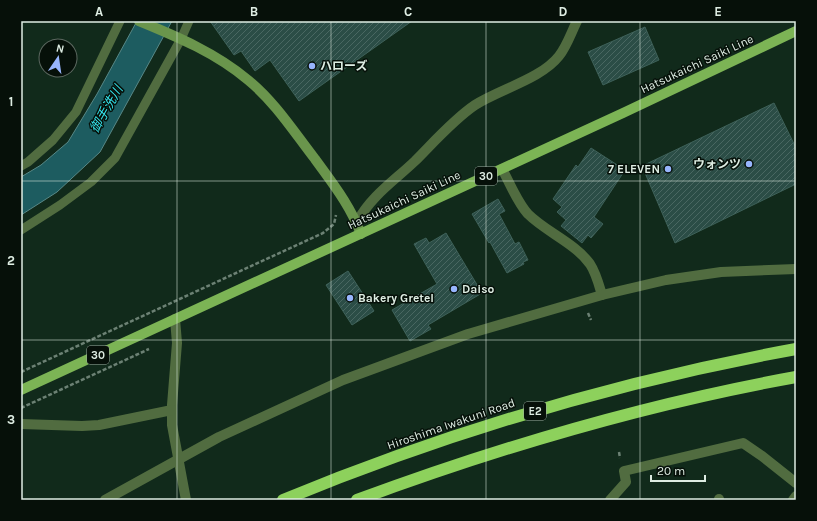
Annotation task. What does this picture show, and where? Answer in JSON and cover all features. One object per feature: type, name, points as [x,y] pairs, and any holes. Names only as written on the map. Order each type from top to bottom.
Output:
[{"type":"highway","name":"Hiroshima Iwakuni Road","points":[[283,500],[317,486],[455,436],[528,413],[602,392],[676,374],[796,350]]},
{"type":"highway","name":"E2","points":[[358,500],[463,462],[609,418],[682,400],[796,377]]},
{"type":"main road","name":"Hatsukaichi Saiki Line","points":[[21,390],[671,91],[796,31]]},
{"type":"street","points":[[139,21],[205,50],[228,64],[268,99],[344,199],[357,222],[361,234]]},
{"type":"street","points":[[357,222],[369,202],[407,169],[469,110],[484,100],[538,74],[549,66],[566,45],[577,21]]},
{"type":"street","points":[[502,169],[525,210],[587,261],[593,271],[602,295]]},
{"type":"street","points":[[105,500],[219,437],[343,380],[468,334],[602,295],[666,280],[714,273],[796,269]]},
{"type":"street","points":[[175,319],[177,343],[172,425],[186,500]]},
{"type":"street","points":[[21,424],[91,426],[172,410]]},
{"type":"street","points":[[610,500],[626,482],[624,471],[743,443],[796,483]]},
{"type":"street","points":[[793,500],[796,496]]},
{"type":"lane","points":[[21,166],[28,162],[53,140],[76,112],[120,21]]},
{"type":"lane","points":[[21,230],[60,205],[91,182],[115,158],[177,37],[189,21]]},
{"type":"path","points":[[21,372],[323,234],[334,224],[337,210]]},
{"type":"path","points":[[21,408],[149,349]]},
{"type":"water","name":"御手洗川","points":[[137,21],[172,21],[100,152],[57,192],[21,215],[21,177],[41,165],[68,142],[97,94]]},
{"type":"building","name":"ハローズ","points":[[210,21],[412,21],[299,101],[270,60],[255,71],[241,51],[234,55]]},
{"type":"building","points":[[645,27],[659,60],[603,85],[588,52]]},
{"type":"building","points":[[774,103],[796,148],[796,184],[675,243],[642,166]]},
{"type":"building","points":[[591,148],[625,170],[594,217],[603,224],[591,238],[588,235],[582,243],[561,226],[566,220],[557,212],[562,207],[553,199],[576,165],[578,167]]},
{"type":"building","points":[[498,199],[505,211],[499,214],[515,244],[519,242],[528,260],[523,262],[524,264],[507,273],[472,214]]},
{"type":"building","name":"Daiso","points":[[446,233],[482,293],[428,325],[431,329],[410,341],[392,310],[437,284],[414,244],[426,238],[429,243]]},
{"type":"building","name":"Bakery Gretel","points":[[348,271],[374,311],[352,325],[326,285]]},
{"type":"place","name":"ハローズ","points":[[312,66]]},
{"type":"place","name":"ウォンツ","points":[[749,164]]},
{"type":"place","name":"7 ELEVEN","points":[[668,169]]},
{"type":"place","name":"Daiso","points":[[454,289]]},
{"type":"place","name":"Bakery Gretel","points":[[350,298]]}]
